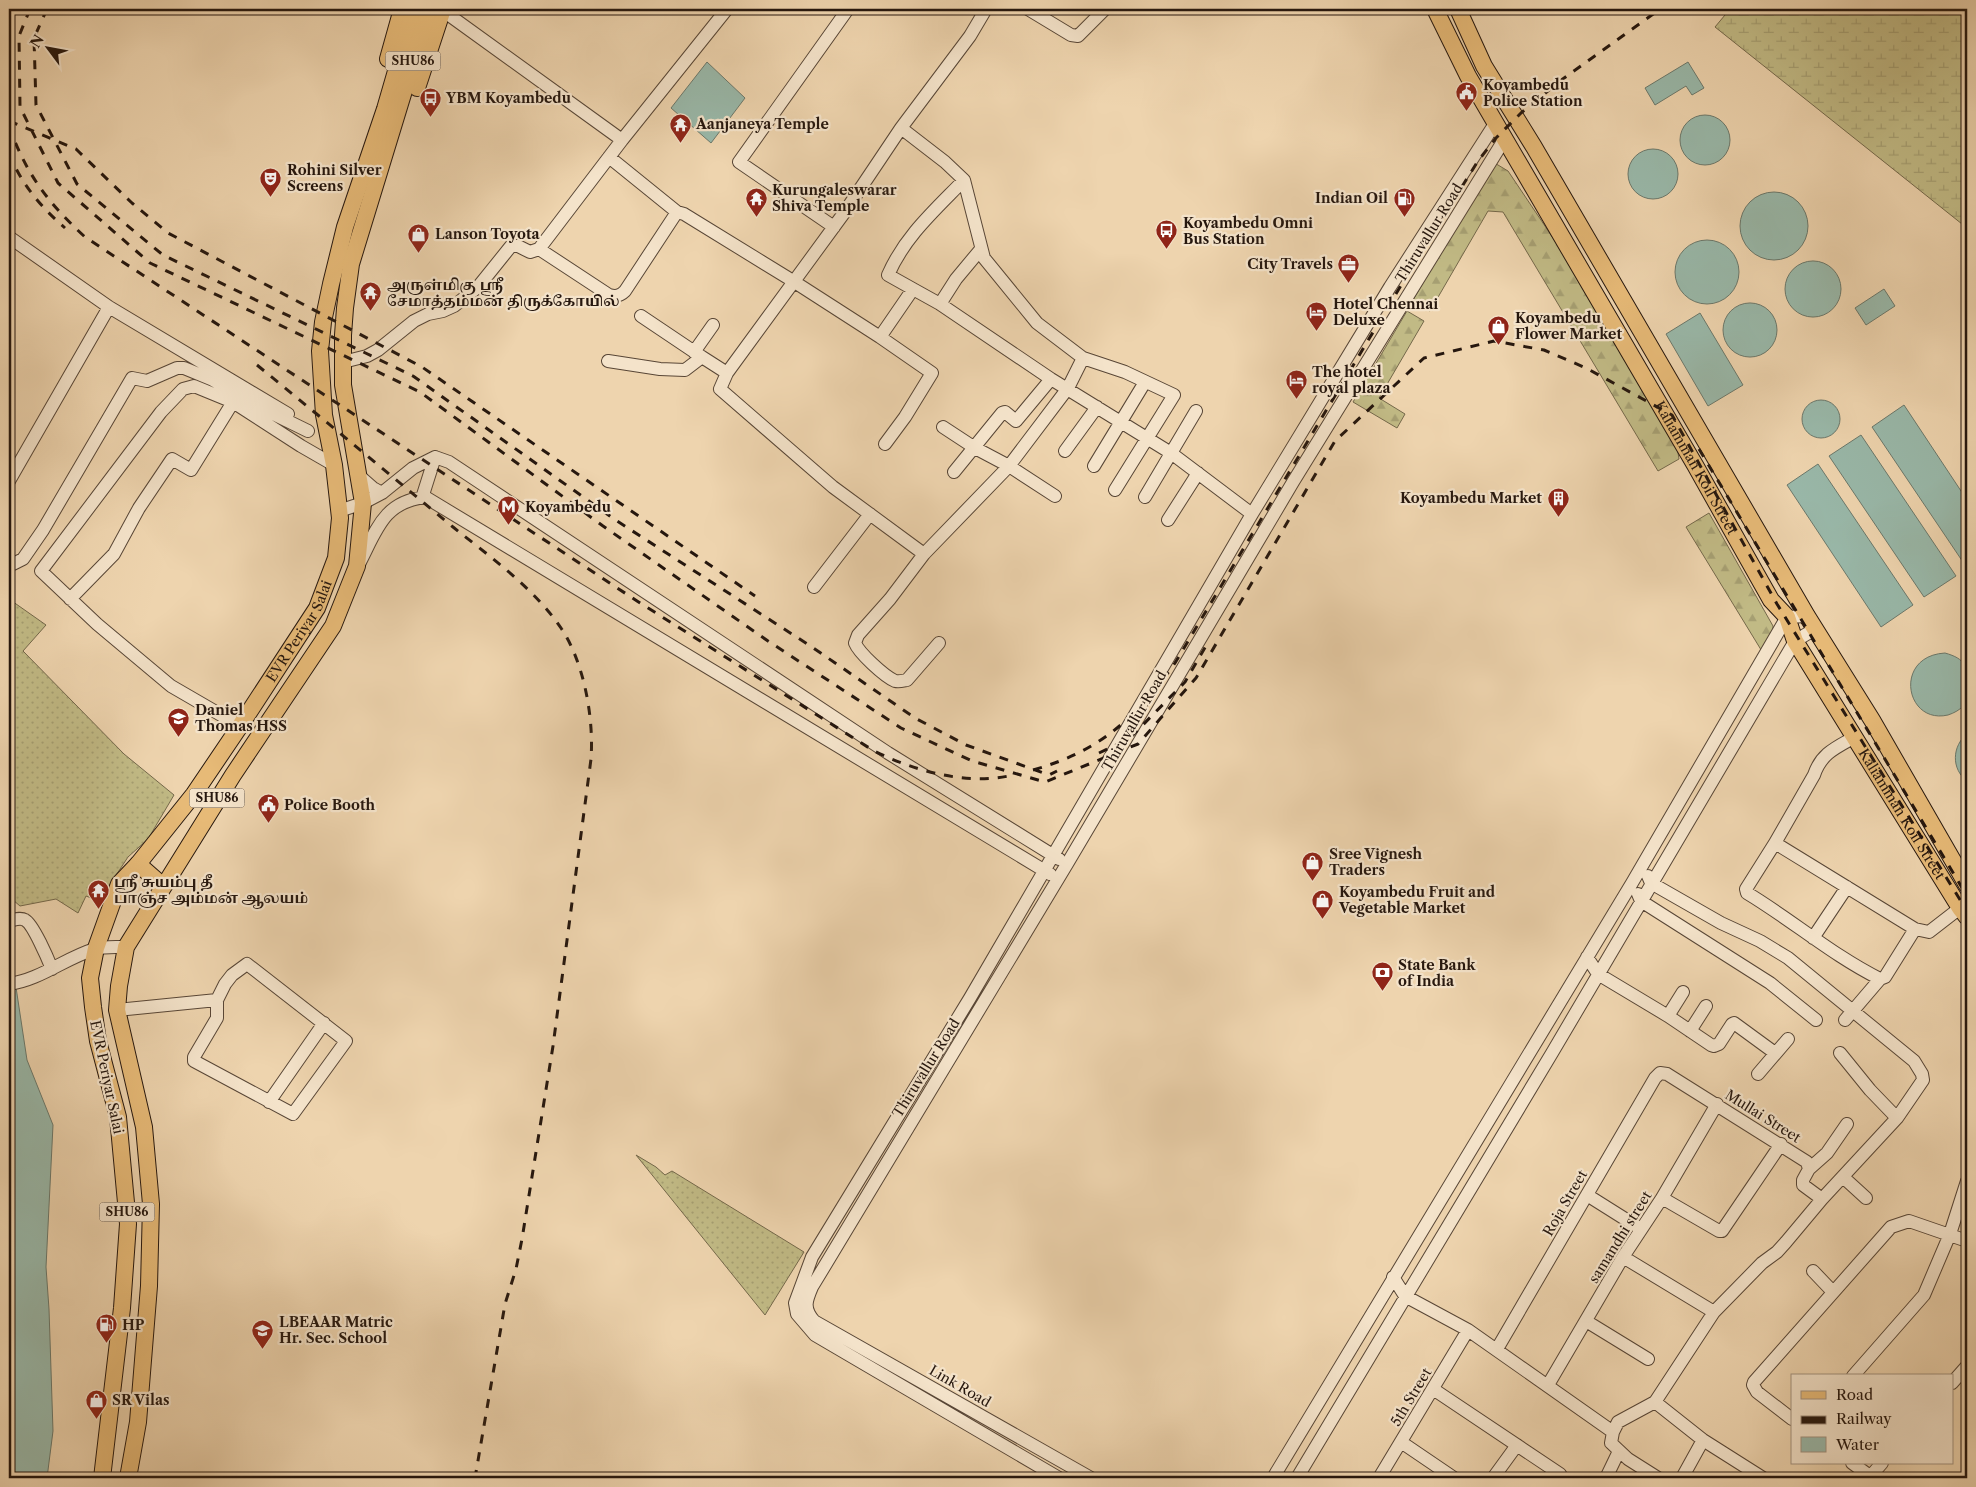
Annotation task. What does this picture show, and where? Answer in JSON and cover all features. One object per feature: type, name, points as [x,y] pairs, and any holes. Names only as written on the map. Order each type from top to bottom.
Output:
[{"type":"main road","points":[[402,9],[375,106],[375,116],[385,130],[407,116],[438,9]]},
{"type":"main road","name":"SHU86","points":[[392,111],[414,9]]},
{"type":"main road","name":"SHU86","points":[[385,130],[438,9]]},
{"type":"main road","name":"Kaliamman Koil Street","points":[[1436,9],[1468,76],[1496,122],[1504,140],[1695,465],[1771,600],[1787,617],[1795,641],[1853,738],[1963,913]]},
{"type":"main road","name":"Kaliamman Koil Street","points":[[1458,9],[1484,66],[1539,155],[1811,622],[1872,720],[1967,885]]},
{"type":"main road","name":"EVR Periyar Salai","points":[[128,1478],[138,1422],[149,1286],[151,1204],[144,1127],[117,1010],[126,947],[233,775],[333,626],[357,566],[363,503],[343,385],[343,335],[352,264],[385,130]]},
{"type":"main road","name":"EVR Periyar Salai","points":[[102,1478],[122,1308],[128,1224],[118,1117],[98,1041],[93,1007],[90,978],[96,948],[119,884],[138,864],[194,794],[240,726],[317,608],[336,558],[339,511],[334,465],[324,415],[320,351],[323,322],[345,227],[385,130]]},
{"type":"main road","points":[[138,864],[163,886]]},
{"type":"street","points":[[438,9],[622,140]]},
{"type":"street","points":[[343,362],[367,356],[378,350],[414,321],[428,314],[443,311],[454,306],[478,287],[512,246],[518,246],[530,252],[539,249],[622,140],[727,9]]},
{"type":"street","points":[[834,227],[739,162],[848,9]]},
{"type":"street","points":[[924,554],[833,486],[720,389],[727,373],[834,227],[901,128],[970,36],[986,9]]},
{"type":"street","points":[[1028,9],[1071,36],[1078,36],[1106,9]]},
{"type":"street","points":[[1060,1478],[815,1335],[797,1314],[795,1303],[812,1257],[970,998],[1252,514],[1390,287],[1496,122]]},
{"type":"street","points":[[901,128],[945,162],[964,180],[984,258],[1037,323],[1083,358],[1174,395],[1115,490]]},
{"type":"street","name":"Thiruvallur Road","points":[[814,1321],[805,1306],[812,1288],[1068,864],[1288,490],[1504,140]]},
{"type":"street","points":[[609,157],[677,212],[684,214],[793,281],[932,373],[905,417],[885,444]]},
{"type":"street","points":[[964,180],[920,224],[906,241],[888,275],[940,304],[1170,453],[1252,514]]},
{"type":"street","points":[[539,249],[609,295],[615,297],[625,291],[677,212]]},
{"type":"street","points":[[9,237],[109,306],[307,428],[253,404],[213,380],[184,368],[177,368],[147,381],[132,378],[43,530],[23,559],[13,564],[9,563]]},
{"type":"street","points":[[940,304],[956,279],[981,249]]},
{"type":"street","points":[[880,338],[913,289]]},
{"type":"street","points":[[9,481],[109,306]]},
{"type":"street","points":[[641,316],[727,373]]},
{"type":"street","points":[[608,361],[660,369],[685,370],[698,354],[713,325]]},
{"type":"street","points":[[939,643],[906,680],[900,682],[894,680],[874,665],[855,643],[858,634],[890,599],[924,554],[1009,466],[1068,388],[1083,358]]},
{"type":"street","points":[[954,472],[1002,413],[1005,412],[1016,421],[1052,378]]},
{"type":"street","points":[[1094,466],[1122,423],[1145,382]]},
{"type":"street","points":[[240,726],[171,686],[97,624],[41,571],[161,412],[183,390],[194,386],[233,402],[334,465]]},
{"type":"street","points":[[70,599],[114,554],[139,508],[172,459],[191,470],[233,402]]},
{"type":"street","points":[[1065,451],[1097,407]]},
{"type":"street","points":[[1145,498],[1196,411]]},
{"type":"street","points":[[943,427],[1055,496]]},
{"type":"street","points":[[339,511],[363,503],[382,493],[413,468],[435,457],[448,462],[888,753],[1068,864]]},
{"type":"street","points":[[422,498],[435,457]]},
{"type":"street","points":[[1168,520],[1198,473]]},
{"type":"street","points":[[357,474],[382,493]]},
{"type":"street","points":[[357,566],[381,521],[398,504],[426,498],[1058,879]]},
{"type":"street","points":[[814,587],[870,514]]},
{"type":"street","points":[[1273,1478],[1632,883],[1787,617],[1811,622],[1795,641],[1552,1053],[1297,1478]]},
{"type":"street","points":[[1853,738],[1828,751],[1817,766],[1814,775],[1746,889],[1746,892],[1857,967],[1880,979]]},
{"type":"street","points":[[1775,843],[1915,929],[1929,932],[1963,913]]},
{"type":"street","points":[[1642,865],[1652,883],[1721,923],[1760,941],[1788,958],[1849,1016],[1914,1061],[1922,1074],[1923,1080],[1897,1118],[1822,1199],[1777,1252],[1762,1263],[1714,1312],[1685,1359],[1655,1402],[1618,1422],[1613,1432],[1611,1443],[1618,1451],[1658,1478]]},
{"type":"street","points":[[1632,883],[1641,901],[1770,982],[1816,1020]]},
{"type":"street","points":[[1813,938],[1847,887]]},
{"type":"street","points":[[9,921],[19,918],[28,922],[41,944],[52,969]]},
{"type":"street","points":[[1849,1016],[1880,979],[1888,974],[1915,929]]},
{"type":"street","points":[[14,983],[52,969],[96,948],[126,947]]},
{"type":"street","points":[[1587,957],[1598,974],[1714,1046],[1719,1044],[1734,1023],[1775,1053]]},
{"type":"street","points":[[247,964],[324,1023],[346,1040],[346,1042],[294,1114],[194,1061],[194,1057],[217,1018],[216,1000],[228,979],[242,965],[247,964]]},
{"type":"street","points":[[1668,1016],[1683,992]]},
{"type":"street","points":[[117,1010],[216,1000]]},
{"type":"street","points":[[1690,1031],[1706,1006]]},
{"type":"street","points":[[269,1102],[324,1023]]},
{"type":"street","points":[[1758,1074],[1788,1039]]},
{"type":"street","points":[[1840,1053],[1870,1090],[1897,1118]]},
{"type":"street","name":"Mullai Street","points":[[1660,1074],[1667,1074],[1781,1144],[1807,1162],[1809,1169]]},
{"type":"street","name":"Roja Street","points":[[1497,1349],[1655,1078],[1660,1074]]},
{"type":"street","name":"samandhi street","points":[[1548,1386],[1623,1257],[1662,1198],[1717,1104]]},
{"type":"street","points":[[1822,1199],[1803,1185],[1803,1180],[1809,1169],[1826,1153],[1847,1124]]},
{"type":"street","points":[[1662,1198],[1720,1232],[1781,1144]]},
{"type":"street","points":[[1843,1178],[1866,1198]]},
{"type":"street","points":[[1855,1374],[1924,1295],[1950,1234],[1967,1182]]},
{"type":"street","points":[[1587,1195],[1641,1229]]},
{"type":"street","points":[[1791,1418],[1757,1392],[1753,1385],[1754,1382],[1891,1227],[1898,1223],[1909,1221],[1967,1241]]},
{"type":"street","points":[[1623,1257],[1714,1312]]},
{"type":"street","points":[[1813,1271],[1833,1292]]},
{"type":"street","points":[[1393,1277],[1405,1296],[1468,1330],[1613,1432]]},
{"type":"street","points":[[1586,1320],[1648,1359]]},
{"type":"street","name":"Link Road","points":[[814,1321],[1091,1478]]},
{"type":"street","name":"5th Street","points":[[1379,1478],[1468,1330]]},
{"type":"street","points":[[1954,1381],[1967,1366]]},
{"type":"street","points":[[1433,1389],[1560,1474],[1562,1478]]},
{"type":"street","points":[[1655,1402],[1702,1440],[1759,1477]]},
{"type":"street","points":[[1682,1478],[1702,1440]]},
{"type":"street","points":[[1401,1442],[1454,1478]]},
{"type":"street","points":[[1493,1478],[1517,1445]]},
{"type":"street","points":[[1606,1478],[1618,1451]]},
{"type":"street","points":[[1853,1464],[1869,1477],[1881,1464]]},
{"type":"green space","points":[[1730,9],[1967,9],[1967,228],[1715,27]]},
{"type":"green space","points":[[1493,162],[1508,171],[1672,415],[1679,459],[1658,471],[1503,212],[1488,211],[1430,311],[1413,300]]},
{"type":"green space","points":[[1407,311],[1424,321],[1379,398],[1405,414],[1397,428],[1353,402]]},
{"type":"green space","points":[[1709,513],[1773,626],[1773,631],[1763,653],[1686,527]]},
{"type":"green space","points":[[9,599],[46,625],[23,651],[124,754],[174,795],[148,839],[128,857],[99,901],[86,896],[78,913],[56,899],[20,906],[13,900],[9,843]]},
{"type":"green space","points":[[636,1155],[665,1175],[672,1171],[804,1252],[765,1315]]},
{"type":"water","points":[[707,62],[745,98],[711,143],[671,108]]},
{"type":"water","points":[[1688,62],[1704,88],[1692,95],[1686,86],[1655,105],[1645,88]]},
{"type":"water","points":[[1700,115],[1710,115],[1723,122],[1730,135],[1730,145],[1723,158],[1710,165],[1700,165],[1691,161],[1684,154],[1680,145],[1680,135],[1684,126],[1691,119]]},
{"type":"water","points":[[1648,149],[1658,149],[1671,156],[1678,169],[1678,179],[1671,192],[1658,199],[1648,199],[1639,195],[1632,188],[1628,179],[1628,169],[1632,160],[1639,153]]},
{"type":"water","points":[[1774,192],[1787,195],[1798,202],[1805,213],[1808,226],[1805,239],[1798,250],[1787,257],[1774,260],[1761,257],[1750,250],[1743,239],[1740,226],[1743,213],[1750,202],[1761,195]]},
{"type":"water","points":[[1707,240],[1725,245],[1730,249],[1734,254],[1739,272],[1734,290],[1730,295],[1725,299],[1707,304],[1689,299],[1684,295],[1680,290],[1675,272],[1680,254],[1684,249],[1689,245]]},
{"type":"water","points":[[1813,261],[1828,266],[1836,274],[1841,289],[1836,304],[1828,312],[1813,317],[1798,312],[1790,304],[1785,289],[1790,274],[1798,266]]},
{"type":"water","points":[[1884,289],[1895,306],[1866,325],[1855,308]]},
{"type":"water","points":[[1750,303],[1760,305],[1769,311],[1775,320],[1777,330],[1775,340],[1769,349],[1760,355],[1750,357],[1740,355],[1731,349],[1725,340],[1723,330],[1725,320],[1731,311],[1740,305]]},
{"type":"water","points":[[1700,313],[1743,385],[1708,406],[1666,334]]},
{"type":"water","points":[[1821,400],[1834,406],[1840,419],[1834,432],[1821,438],[1808,432],[1802,419],[1808,406]]},
{"type":"water","points":[[1904,405],[1967,500],[1967,568],[1872,427]]},
{"type":"water","points":[[1861,435],[1956,576],[1924,597],[1829,456]]},
{"type":"water","points":[[1818,464],[1913,605],[1881,627],[1787,485]]},
{"type":"water","points":[[1945,653],[1957,658],[1966,668],[1967,698],[1966,703],[1955,712],[1948,715],[1933,715],[1922,710],[1914,701],[1911,689],[1912,677],[1917,665],[1928,657]]},
{"type":"water","points":[[1967,734],[1967,781],[1958,770],[1955,758],[1958,745]]},
{"type":"water","points":[[9,941],[27,1060],[53,1125],[46,1267],[53,1431],[47,1478],[9,1478]]},
{"type":"railway","points":[[30,9],[19,36],[20,107],[58,183],[150,263],[420,392],[603,526],[768,641],[901,728],[972,761],[1045,782],[1138,744],[1196,678],[1335,441],[1424,358],[1494,341],[1544,350],[1586,368],[1672,415],[1777,604],[1967,911]]},
{"type":"railway","points":[[47,9],[34,38],[36,105],[77,184],[163,255],[413,376],[617,521],[812,647],[915,718],[966,745],[1049,775],[1057,771]]},
{"type":"railway","points":[[1033,770],[1057,762],[1097,743],[1145,701],[1175,663],[1424,247],[1478,161],[1496,138],[1521,113],[1560,81],[1660,9]]},
{"type":"railway","points":[[9,121],[76,149],[132,203],[168,233],[422,367],[755,596]]},
{"type":"railway","points":[[9,126],[23,159],[40,187],[49,200],[85,237],[637,601],[874,751],[907,765],[942,775],[978,779],[1013,775]]},
{"type":"railway","points":[[9,153],[19,175],[32,194],[65,228]]},
{"type":"railway","points":[[257,365],[496,561],[525,587],[561,628],[576,657],[586,691],[591,726],[591,759],[553,1046],[522,1239],[516,1269],[505,1304],[475,1478]]},
{"type":"railway","points":[[1699,449],[1967,896]]},
{"type":"railway","points":[[1099,753],[1129,739],[1185,682],[1207,644]]},
{"type":"place","name":"Koyambedu Police Station","points":[[1467,112]]},
{"type":"place","name":"YBM Koyambedu","points":[[430,117]]},
{"type":"place","name":"Aanjaneya Temple","points":[[680,143]]},
{"type":"place","name":"Rohini Silver Screens","points":[[271,197]]},
{"type":"place","name":"Kurungaleswarar Shiva Temple","points":[[756,217]]},
{"type":"place","name":"Indian Oil","points":[[1404,217]]},
{"type":"place","name":"Koyambedu Omni Bus Station","points":[[1167,250]]},
{"type":"place","name":"Lanson Toyota","points":[[419,253]]},
{"type":"place","name":"City Travels","points":[[1349,283]]},
{"type":"place","name":"அருள்மிகு ஸ்ரீ சேமாத்தம்மன் திருக்கோயில்","points":[[371,312]]},
{"type":"place","name":"Hotel Chennai Deluxe","points":[[1317,331]]},
{"type":"place","name":"Koyambedu Flower Market","points":[[1499,345]]},
{"type":"place","name":"The hotel royal plaza","points":[[1296,399]]},
{"type":"place","name":"Koyambedu Market","points":[[1558,517]]},
{"type":"place","name":"Koyambedu","points":[[509,526]]},
{"type":"place","name":"Daniel Thomas HSS","points":[[179,737]]},
{"type":"place","name":"Police Booth","points":[[268,824]]},
{"type":"place","name":"Sree Vignesh Traders","points":[[1313,881]]},
{"type":"place","name":"ஶ்ரீ சுயம்பு தீ பாஞ்ச அம்மன் ஆலயம்","points":[[98,909]]},
{"type":"place","name":"Koyambedu Fruit and Vegetable Market","points":[[1323,919]]},
{"type":"place","name":"State Bank of India","points":[[1382,992]]},
{"type":"place","name":"HP","points":[[106,1344]]},
{"type":"place","name":"LBEAAR Matric Hr. Sec. School","points":[[263,1349]]},
{"type":"place","name":"SR Vilas","points":[[96,1419]]}]
